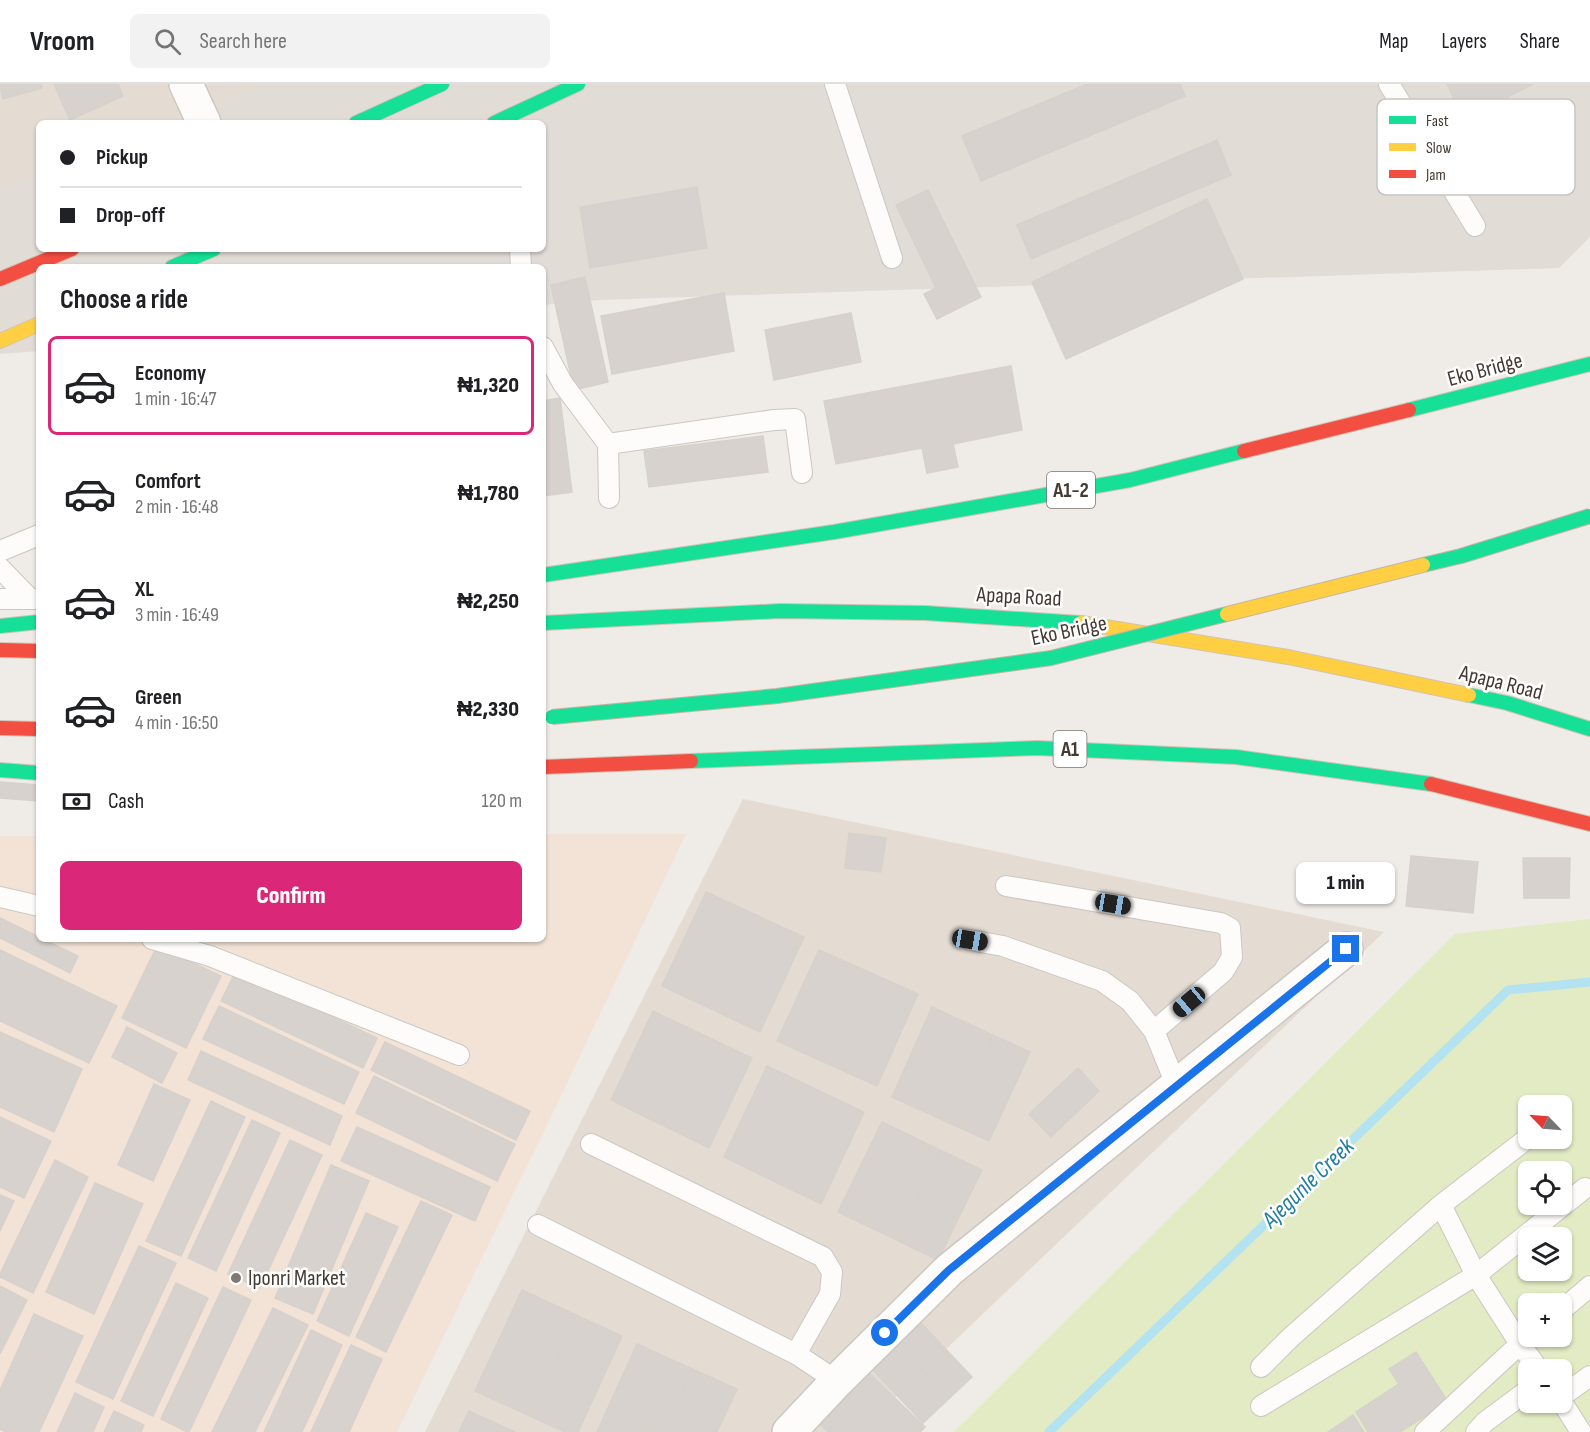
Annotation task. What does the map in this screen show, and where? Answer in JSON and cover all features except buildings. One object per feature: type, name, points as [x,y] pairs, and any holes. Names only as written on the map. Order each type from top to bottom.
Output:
[{"type":"main road","points":[[363,120],[442,84]]},
{"type":"main road","points":[[518,118],[578,84]]},
{"type":"main road","points":[[0,279],[65,252]]},
{"type":"main road","points":[[179,264],[207,252]]},
{"type":"main road","points":[[0,341],[36,325]]},
{"type":"main road","name":"Eko Bridge","points":[[546,575],[834,532],[1130,480],[1590,364]]},
{"type":"main road","name":"Eko Bridge","points":[[546,717],[777,696],[1051,658],[1461,556],[1590,516]]},
{"type":"main road","name":"Apapa Road","points":[[546,623],[780,610],[925,613],[1070,621],[1311,662],[1507,703],[1590,729]]},
{"type":"main road","points":[[0,626],[36,622]]},
{"type":"main road","points":[[0,650],[36,651]]},
{"type":"main road","points":[[0,728],[36,729]]},
{"type":"main road","name":"A1","points":[[546,767],[1037,748],[1236,757],[1431,784],[1590,824]]},
{"type":"main road","points":[[0,770],[36,773]]},
{"type":"street","points":[[186,84],[203,120]]},
{"type":"street","points":[[789,1432],[949,1270],[1346,949]]},
{"type":"lane","points":[[835,84],[892,258]]},
{"type":"lane","points":[[1389,84],[1398,99]]},
{"type":"lane","points":[[1456,195],[1475,226]]},
{"type":"lane","points":[[546,353],[563,384],[608,444],[609,498]]},
{"type":"lane","points":[[608,444],[795,419],[802,472]]},
{"type":"lane","points":[[0,551],[36,536]]},
{"type":"lane","points":[[0,568],[34,599]]},
{"type":"lane","points":[[0,599],[34,599]]},
{"type":"lane","points":[[1006,886],[1221,922],[1230,928],[1232,957],[1223,972],[1154,1031]]},
{"type":"lane","points":[[0,897],[36,905]]},
{"type":"lane","points":[[970,940],[1003,946],[1102,981],[1130,1000],[1154,1031],[1177,1087]]},
{"type":"lane","points":[[162,942],[210,956],[459,1055]]},
{"type":"lane","points":[[591,1144],[823,1257],[832,1272],[830,1294],[796,1354]]},
{"type":"lane","points":[[1261,1367],[1291,1337],[1441,1205],[1518,1146]]},
{"type":"lane","points":[[1260,1406],[1476,1275],[1585,1188]]},
{"type":"lane","points":[[1441,1205],[1476,1275],[1518,1331]]},
{"type":"lane","points":[[538,1225],[796,1354],[837,1381]]},
{"type":"lane","points":[[1572,1301],[1590,1286]]},
{"type":"lane","points":[[1425,1432],[1518,1346]]},
{"type":"lane","points":[[1572,1389],[1590,1376]]},
{"type":"lane","points":[[1484,1429],[1518,1399]]},
{"type":"lane","points":[[1569,1413],[1581,1432]]},
{"type":"shaded area","points":[[0,84],[371,84],[290,120],[36,120],[36,232],[0,248]]},
{"type":"shaded area","points":[[265,84],[1590,84],[1590,237],[1559,268],[599,300],[546,305],[546,264],[36,264],[36,351],[0,354],[0,189],[36,174],[36,252],[546,252],[546,120],[174,120]]},
{"type":"shaded area","points":[[743,799],[1384,932],[859,1432],[425,1432]]},
{"type":"shaded area","name":"Iponri Market","points":[[546,834],[686,834],[397,1432],[0,1432],[0,836],[36,836],[36,942],[546,942]]},
{"type":"green space","points":[[1590,919],[1590,1432],[954,1432],[1455,934]]},
{"type":"waterway","name":"Ajegunle Creek","points":[[1049,1432],[1508,990],[1590,982]]},
{"type":"traffic: fast","points":[[363,120],[442,84]]},
{"type":"traffic: fast","points":[[500,120],[578,84]]},
{"type":"traffic: fast","points":[[179,264],[207,252]]},
{"type":"traffic: fast","points":[[1409,410],[1590,364]]},
{"type":"traffic: fast","points":[[546,575],[834,532],[1130,480],[1244,451]]},
{"type":"traffic: fast","points":[[1423,565],[1461,556],[1590,516]]},
{"type":"traffic: fast","points":[[546,623],[780,611],[925,613],[1081,623]]},
{"type":"traffic: fast","points":[[552,717],[777,696],[1051,658],[1227,614]]},
{"type":"traffic: fast","points":[[0,626],[36,622]]},
{"type":"traffic: fast","points":[[1469,695],[1507,703],[1590,729]]},
{"type":"traffic: fast","points":[[691,761],[1037,748],[1236,757],[1431,784]]},
{"type":"traffic: fast","points":[[0,770],[36,773]]},
{"type":"traffic: slow","points":[[0,341],[36,325]]},
{"type":"traffic: slow","points":[[1227,614],[1423,565]]},
{"type":"traffic: slow","points":[[1081,623],[1288,657],[1469,695]]},
{"type":"traffic: jam","points":[[36,264],[65,252]]},
{"type":"traffic: jam","points":[[0,279],[36,264]]},
{"type":"traffic: jam","points":[[1244,451],[1409,410]]},
{"type":"traffic: jam","points":[[0,650],[36,651]]},
{"type":"traffic: jam","points":[[0,728],[36,729]]},
{"type":"traffic: jam","points":[[546,767],[691,761]]},
{"type":"traffic: jam","points":[[1431,784],[1590,824]]},
{"type":"place","name":"Iponri Market","points":[[236,1278]]},
{"type":"route","points":[[885,1333],[949,1270],[1346,949]]}]
